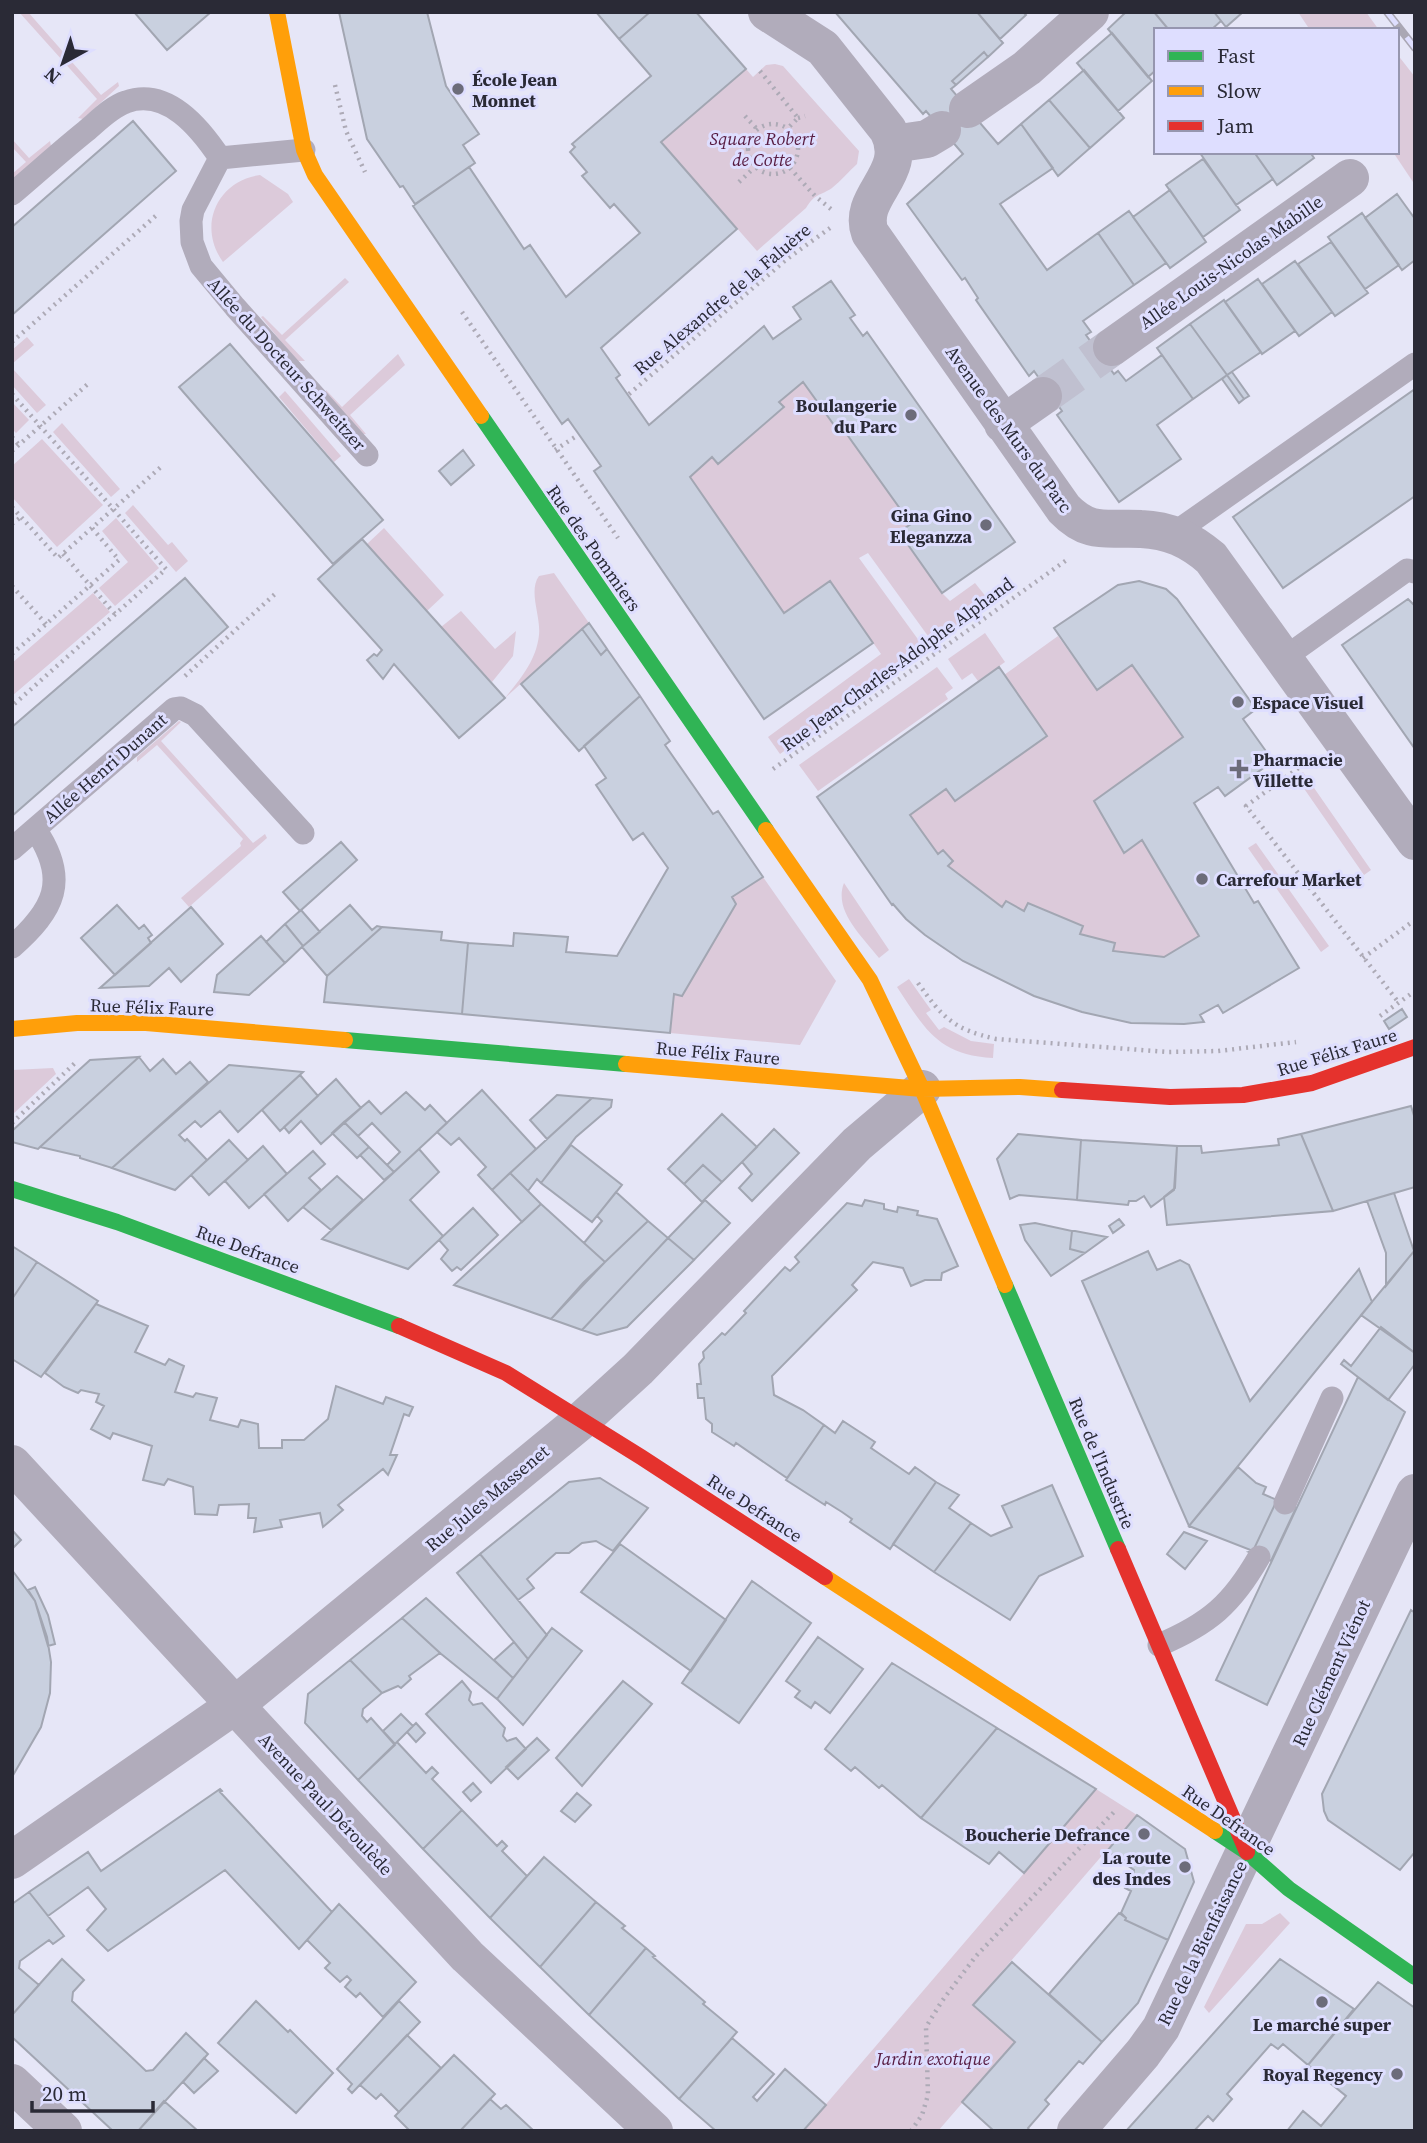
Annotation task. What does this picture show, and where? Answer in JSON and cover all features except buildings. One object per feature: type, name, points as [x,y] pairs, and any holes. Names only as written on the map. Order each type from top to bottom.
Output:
[{"type":"main road","name":"Rue des Pommiers","points":[[277,12],[304,150],[315,176],[870,980],[922,1089]]},
{"type":"main road","name":"Rue Félix Faure","points":[[12,1029],[77,1023],[146,1023],[922,1089],[1020,1087],[1170,1097],[1243,1095],[1312,1083],[1415,1047]]},
{"type":"main road","name":"Rue de l'Industrie","points":[[922,1089],[1247,1852]]},
{"type":"main road","name":"Rue Defrance","points":[[12,1189],[117,1222],[379,1318],[506,1373],[1247,1852],[1289,1889],[1415,1977]]},
{"type":"street","points":[[766,12],[823,48],[884,125],[893,144],[893,163],[871,206]]},
{"type":"street","points":[[893,144],[931,138],[1027,68],[1090,12]]},
{"type":"street","name":"Allée Louis-Nicolas Mabille","points":[[1112,347],[1350,178]]},
{"type":"street","name":"Avenue des Murs du Parc","points":[[871,206],[867,227],[879,249],[1053,495],[1073,518],[1096,529],[1141,529],[1174,534],[1211,558],[1415,841]]},
{"type":"street","points":[[1003,424],[1043,396]]},
{"type":"street","name":"Rue Jules Massenet","points":[[12,1860],[234,1706],[582,1420],[638,1368],[857,1144],[922,1089]]},
{"type":"street","name":"Avenue Paul Déroulède","points":[[12,1464],[467,1956],[654,2131]]},
{"type":"street","name":"Rue Clément Viénot","points":[[1247,1852],[1411,1511]]},
{"type":"street","name":"Rue de la Bienfaisance","points":[[1076,2131],[1161,2028],[1247,1852]]},
{"type":"street","points":[[12,2083],[63,2131]]},
{"type":"lane","points":[[12,194],[114,108],[135,99],[148,98],[165,102],[178,111],[193,123],[220,158],[304,150]]},
{"type":"lane","name":"Allée du Docteur Schweitzer","points":[[220,158],[198,204],[192,210],[191,231],[201,265],[235,307],[368,455]]},
{"type":"lane","points":[[1174,534],[1415,364]]},
{"type":"lane","points":[[1284,658],[1407,570],[1415,572]]},
{"type":"lane","name":"Allée Henri Dunant","points":[[12,947],[39,922],[54,889],[51,857],[35,830],[174,709],[181,708],[195,715],[303,833]]},
{"type":"lane","points":[[12,849],[35,830]]},
{"type":"lane","points":[[1285,1503],[1332,1398]]},
{"type":"lane","points":[[1159,1645],[1191,1632],[1223,1606],[1240,1589],[1259,1557]]},
{"type":"path","points":[[760,71],[799,118]]},
{"type":"path","points":[[333,76],[346,131],[369,178]]},
{"type":"path","points":[[745,116],[757,129]]},
{"type":"path","points":[[788,128],[805,116]]},
{"type":"path","points":[[776,123],[788,128],[797,140],[799,148],[790,168],[776,174],[755,167],[748,147],[752,134],[757,129],[776,123]]},
{"type":"path","points":[[738,182],[755,167]]},
{"type":"path","points":[[790,168],[803,178],[815,196]]},
{"type":"path","points":[[12,342],[178,196],[184,195],[198,204]]},
{"type":"path","name":"Rue Alexandre de la Faluère","points":[[629,394],[787,259],[842,219],[871,206]]},
{"type":"path","name":"Rue des Pommiers","points":[[458,306],[618,539]]},
{"type":"path","points":[[12,451],[89,383]]},
{"type":"path","points":[[12,394],[166,569],[12,706]]},
{"type":"path","points":[[12,437],[19,445]]},
{"type":"path","points":[[12,507],[58,558],[162,466]]},
{"type":"path","points":[[12,524],[21,517]]},
{"type":"path","points":[[12,654],[119,560],[92,528]]},
{"type":"path","points":[[62,554],[115,614]]},
{"type":"path","name":"Rue Jean-Charles-Adolphe Alphand","points":[[741,792],[1069,558]]},
{"type":"path","points":[[12,586],[46,624]]},
{"type":"path","points":[[174,709],[176,694],[185,677],[275,594]]},
{"type":"path","points":[[767,758],[781,779]]},
{"type":"path","points":[[1304,764],[1246,806],[1405,1012]]},
{"type":"path","points":[[1363,958],[1412,922]]},
{"type":"path","name":"Rue Félix Faure","points":[[913,976],[942,1014],[968,1032],[996,1039],[1168,1052],[1218,1051],[1298,1042]]},
{"type":"path","name":"Rue Félix Faure","points":[[1372,1022],[1415,991]]},
{"type":"path","points":[[12,1123],[83,1056]]},
{"type":"path","points":[[911,2131],[922,2115],[928,2095],[926,2027],[942,2001],[976,1956],[1121,1805]]},
{"type":"green space","points":[[19,12],[28,12],[101,95],[118,82],[119,86],[83,119],[78,118],[97,99]]},
{"type":"green space","points":[[1298,12],[1366,12],[1378,28],[1309,28]]},
{"type":"green space","points":[[1399,57],[1415,77],[1415,185],[1394,154],[1399,154]]},
{"type":"green space","name":"Square Robert de Cotte","points":[[766,65],[783,66],[859,151],[857,164],[842,179],[815,197],[757,251],[661,142],[746,69],[753,77]]},
{"type":"green space","points":[[12,139],[29,158],[50,141],[51,146],[12,182],[12,174],[26,162],[12,147]]},
{"type":"green space","points":[[260,175],[288,194],[293,202],[223,262],[215,248],[212,234],[216,207],[232,186]]},
{"type":"green space","points":[[345,278],[349,282],[285,340],[305,361],[297,361],[261,317],[282,335]]},
{"type":"green space","points":[[27,337],[34,345],[12,364],[12,350]]},
{"type":"green space","points":[[398,354],[405,365],[350,415],[366,434],[361,434],[326,394],[326,390],[342,407]]},
{"type":"green space","points":[[12,368],[46,405],[37,413],[12,385]]},
{"type":"green space","points":[[803,382],[833,425],[838,422],[911,524],[899,533],[942,593],[950,601],[975,583],[991,603],[933,643],[868,553],[859,558],[925,649],[780,754],[768,737],[881,654],[830,581],[784,613],[690,477],[712,457],[718,464],[784,408],[779,402]]},
{"type":"green space","points":[[285,391],[341,456],[334,462],[279,397]]},
{"type":"green space","points":[[12,402],[29,420],[16,433],[12,429]]},
{"type":"green space","points":[[62,423],[120,489],[111,497],[53,432]]},
{"type":"green space","points":[[42,439],[103,505],[57,547],[12,497],[12,466]]},
{"type":"green space","points":[[133,505],[168,545],[172,542],[188,561],[176,572],[125,513]]},
{"type":"green space","points":[[116,518],[159,568],[115,606],[99,588],[128,562],[102,531]]},
{"type":"green space","points":[[384,528],[444,595],[427,611],[367,544]]},
{"type":"green space","points":[[554,573],[589,623],[505,698],[527,669],[535,653],[539,635],[536,582],[539,576]]},
{"type":"green space","points":[[93,593],[110,612],[12,696],[12,663]]},
{"type":"green space","points":[[461,611],[495,649],[516,631],[513,656],[492,682],[441,627]]},
{"type":"green space","points":[[985,633],[1005,662],[978,681],[972,673],[962,680],[948,659]]},
{"type":"green space","points":[[1058,636],[1097,690],[1132,665],[1183,737],[1094,801],[1124,852],[1142,840],[1199,936],[1164,957],[1113,951],[1115,944],[1080,934],[1083,926],[1029,903],[1024,911],[1006,901],[1002,907],[948,866],[953,861],[943,851],[938,854],[910,815],[946,789],[955,801],[1047,736],[1004,675]]},
{"type":"green space","points":[[937,667],[953,688],[945,694],[948,699],[818,791],[799,765]]},
{"type":"green space","points":[[181,722],[161,741],[253,843],[265,834],[267,838],[189,907],[181,898],[241,846],[243,839],[157,745],[137,762],[137,757]]},
{"type":"green space","points":[[1303,772],[1371,870],[1364,875],[1296,777]]},
{"type":"green space","points":[[1256,843],[1329,946],[1321,952],[1248,848]]},
{"type":"green space","points":[[763,877],[836,981],[800,1045],[670,1033],[674,994],[682,995],[736,904],[732,897]]},
{"type":"green space","points":[[844,883],[889,950],[879,958],[846,913],[842,893]]},
{"type":"green space","points":[[909,979],[931,1010],[926,1013],[939,1030],[944,1027],[971,1041],[994,1044],[993,1058],[959,1052],[935,1037],[897,987]]},
{"type":"green space","points":[[53,1068],[56,1074],[12,1115],[12,1070]]},
{"type":"green space","name":"Jardin exotique","points":[[1096,1789],[1137,1815],[973,2005],[1015,2042],[938,2131],[803,2131]]},
{"type":"green space","points":[[1280,1913],[1290,1923],[1209,2013],[1204,2007],[1246,1924],[1262,1924]]},
{"type":"tunnel","points":[[1043,396],[1112,347]]},
{"type":"railway","points":[[1387,12],[1415,48]]},
{"type":"traffic: fast","points":[[481,416],[766,830]]},
{"type":"traffic: fast","points":[[345,1040],[626,1064]]},
{"type":"traffic: fast","points":[[12,1189],[117,1222],[399,1326]]},
{"type":"traffic: fast","points":[[1005,1285],[1118,1549]]},
{"type":"traffic: fast","points":[[1215,1831],[1247,1852],[1289,1889],[1415,1977]]},
{"type":"traffic: slow","points":[[277,12],[304,150],[315,175],[481,416]]},
{"type":"traffic: slow","points":[[766,830],[870,980],[922,1089],[1005,1285]]},
{"type":"traffic: slow","points":[[12,1029],[77,1023],[146,1023],[345,1040]]},
{"type":"traffic: slow","points":[[626,1064],[922,1089],[1020,1087],[1062,1090]]},
{"type":"traffic: slow","points":[[825,1577],[1215,1831]]},
{"type":"traffic: jam","points":[[1062,1090],[1170,1097],[1243,1095],[1312,1083],[1415,1047]]},
{"type":"traffic: jam","points":[[399,1326],[506,1373],[825,1577]]},
{"type":"traffic: jam","points":[[1118,1549],[1247,1852]]},
{"type":"place","name":"École Jean Monnet","points":[[458,89]]},
{"type":"place","name":"Boulangerie du Parc","points":[[911,415]]},
{"type":"place","name":"Gina Gino Eleganzza","points":[[986,525]]},
{"type":"place","name":"Espace Visuel","points":[[1238,702]]},
{"type":"place","name":"Pharmacie Villette","points":[[1239,769]]},
{"type":"place","name":"Carrefour Market","points":[[1202,879]]},
{"type":"place","name":"Boucherie Defrance","points":[[1144,1834]]},
{"type":"place","name":"La route des Indes","points":[[1185,1867]]},
{"type":"place","name":"Le marché super","points":[[1322,2002]]},
{"type":"place","name":"Royal Regency","points":[[1397,2074]]}]
